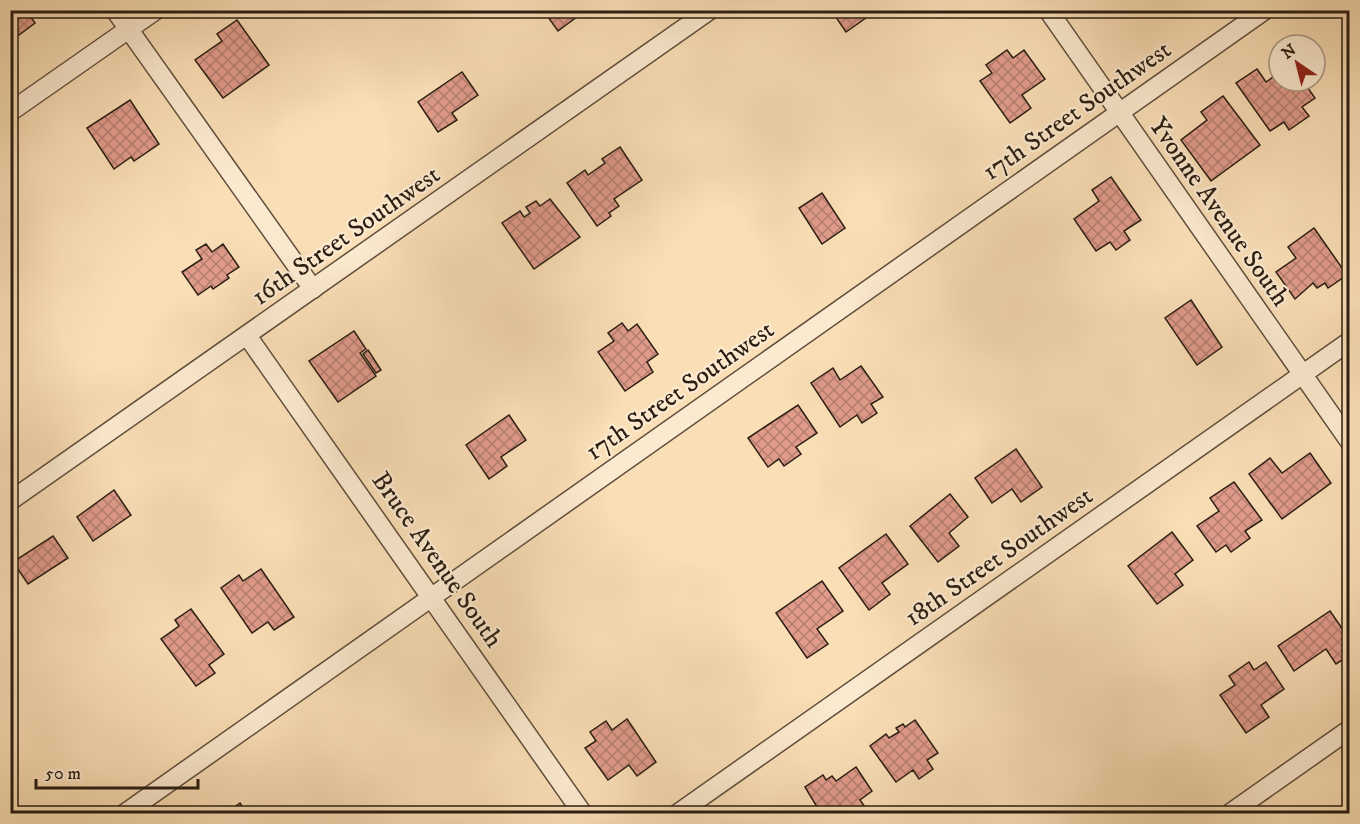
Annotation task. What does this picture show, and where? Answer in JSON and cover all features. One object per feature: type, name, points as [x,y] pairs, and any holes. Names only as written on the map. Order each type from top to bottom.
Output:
[{"type":"street","points":[[115,10],[313,289]]},
{"type":"street","points":[[10,112],[156,10]]},
{"type":"street","name":"16th Street Southwest","points":[[10,501],[248,337],[710,10]]},
{"type":"street","name":"Yvonne Avenue South","points":[[1048,10],[1118,114],[1350,442]]},
{"type":"street","name":"17th Street Southwest","points":[[124,813],[1265,10]]},
{"type":"street","name":"Bruce Avenue South","points":[[248,337],[583,813]]},
{"type":"street","name":"18th Street Southwest","points":[[677,813],[1350,341]]},
{"type":"street","points":[[1229,813],[1350,729]]},
{"type":"building","points":[[10,10],[34,10],[29,14],[35,23],[15,38],[10,32]]},
{"type":"building","points":[[543,10],[574,10],[578,16],[558,31]]},
{"type":"building","points":[[831,10],[866,10],[870,15],[846,32]]},
{"type":"building","points":[[237,20],[269,65],[223,98],[195,60],[222,41],[217,34]]},
{"type":"building","points":[[1007,50],[1013,58],[1024,50],[1045,79],[1022,95],[1031,108],[1010,123],[980,81],[992,73],[986,65]]},
{"type":"building","points":[[1257,69],[1267,81],[1267,93],[1311,93],[1315,98],[1302,107],[1309,116],[1289,130],[1284,122],[1270,131],[1236,83]]},
{"type":"building","points":[[462,72],[478,95],[452,113],[457,120],[438,132],[418,102]]},
{"type":"building","points":[[1223,96],[1260,145],[1211,181],[1181,140],[1207,120],[1201,112]]},
{"type":"building","points":[[130,100],[159,144],[134,161],[131,157],[114,169],[87,128]]},
{"type":"building","points":[[620,147],[642,180],[614,199],[619,206],[609,213],[611,216],[597,226],[567,183],[585,170],[588,175],[605,163],[602,159]]},
{"type":"building","points":[[1111,177],[1141,220],[1124,231],[1130,240],[1116,250],[1110,242],[1096,251],[1074,219],[1099,201],[1092,190]]},
{"type":"building","points":[[822,193],[845,228],[822,244],[799,208]]},
{"type":"building","points":[[550,199],[580,237],[534,269],[502,223],[520,211],[524,217],[530,213],[526,207],[536,201],[540,206]]},
{"type":"building","points":[[1314,228],[1347,275],[1328,288],[1325,283],[1317,288],[1313,283],[1295,299],[1276,272],[1296,258],[1288,247]]},
{"type":"building","points":[[206,244],[212,252],[223,244],[239,267],[227,275],[229,278],[213,289],[211,286],[198,295],[182,272],[202,259],[196,250]]},
{"type":"building","points":[[1191,300],[1222,347],[1197,365],[1165,318]]},
{"type":"building","points":[[622,323],[628,331],[637,324],[658,354],[647,362],[653,372],[625,391],[598,352],[614,341],[608,333]]},
{"type":"building","points":[[354,331],[366,349],[360,353],[376,376],[338,402],[309,361]]},
{"type":"building","points":[[368,350],[381,370],[376,373],[363,354]]},
{"type":"building","points":[[861,366],[883,397],[871,404],[877,413],[862,423],[857,415],[840,427],[811,383],[833,368],[840,380]]},
{"type":"building","points":[[798,405],[817,433],[796,447],[801,454],[784,466],[779,459],[768,467],[748,438]]},
{"type":"building","points":[[509,415],[526,440],[501,457],[507,466],[489,479],[466,445]]},
{"type":"building","points":[[1016,449],[1042,487],[1021,502],[1012,489],[992,503],[975,478]]},
{"type":"building","points":[[1310,453],[1331,483],[1282,519],[1249,474],[1270,458],[1282,473]]},
{"type":"building","points":[[1234,482],[1262,520],[1245,531],[1250,538],[1231,552],[1226,545],[1216,552],[1197,526],[1219,511],[1210,498]]},
{"type":"building","points":[[114,490],[131,515],[93,541],[77,517]]},
{"type":"building","points":[[950,494],[968,517],[949,533],[959,546],[938,562],[910,526]]},
{"type":"building","points":[[1172,532],[1193,560],[1175,574],[1183,585],[1157,604],[1128,566]]},
{"type":"building","points":[[886,534],[908,564],[882,583],[890,594],[869,610],[839,568]]},
{"type":"building","points":[[53,536],[68,558],[28,584],[13,562]]},
{"type":"building","points":[[261,569],[294,617],[274,630],[268,622],[252,633],[221,588],[239,575],[243,581]]},
{"type":"building","points":[[822,581],[843,611],[817,629],[828,644],[807,658],[776,613]]},
{"type":"building","points":[[191,609],[224,654],[209,665],[215,673],[196,686],[161,639],[179,626],[175,620]]},
{"type":"building","points":[[1330,611],[1350,640],[1350,655],[1336,664],[1326,649],[1294,671],[1278,646]]},
{"type":"building","points":[[1249,662],[1254,670],[1266,662],[1284,689],[1261,705],[1269,717],[1246,733],[1220,695],[1235,685],[1229,676]]},
{"type":"building","points":[[627,719],[656,762],[637,776],[629,765],[608,780],[585,748],[596,741],[590,732],[606,721],[612,730]]},
{"type":"building","points":[[915,720],[938,753],[927,760],[933,769],[919,779],[913,770],[896,782],[870,746],[886,734],[889,738],[899,732],[896,728],[903,724],[905,727]]},
{"type":"building","points":[[856,767],[872,791],[860,800],[865,807],[855,814],[852,814],[848,808],[839,814],[820,812],[805,787],[823,775],[826,780],[832,776],[836,781]]},
{"type":"building","points":[[240,803],[247,814],[225,814]]}]
